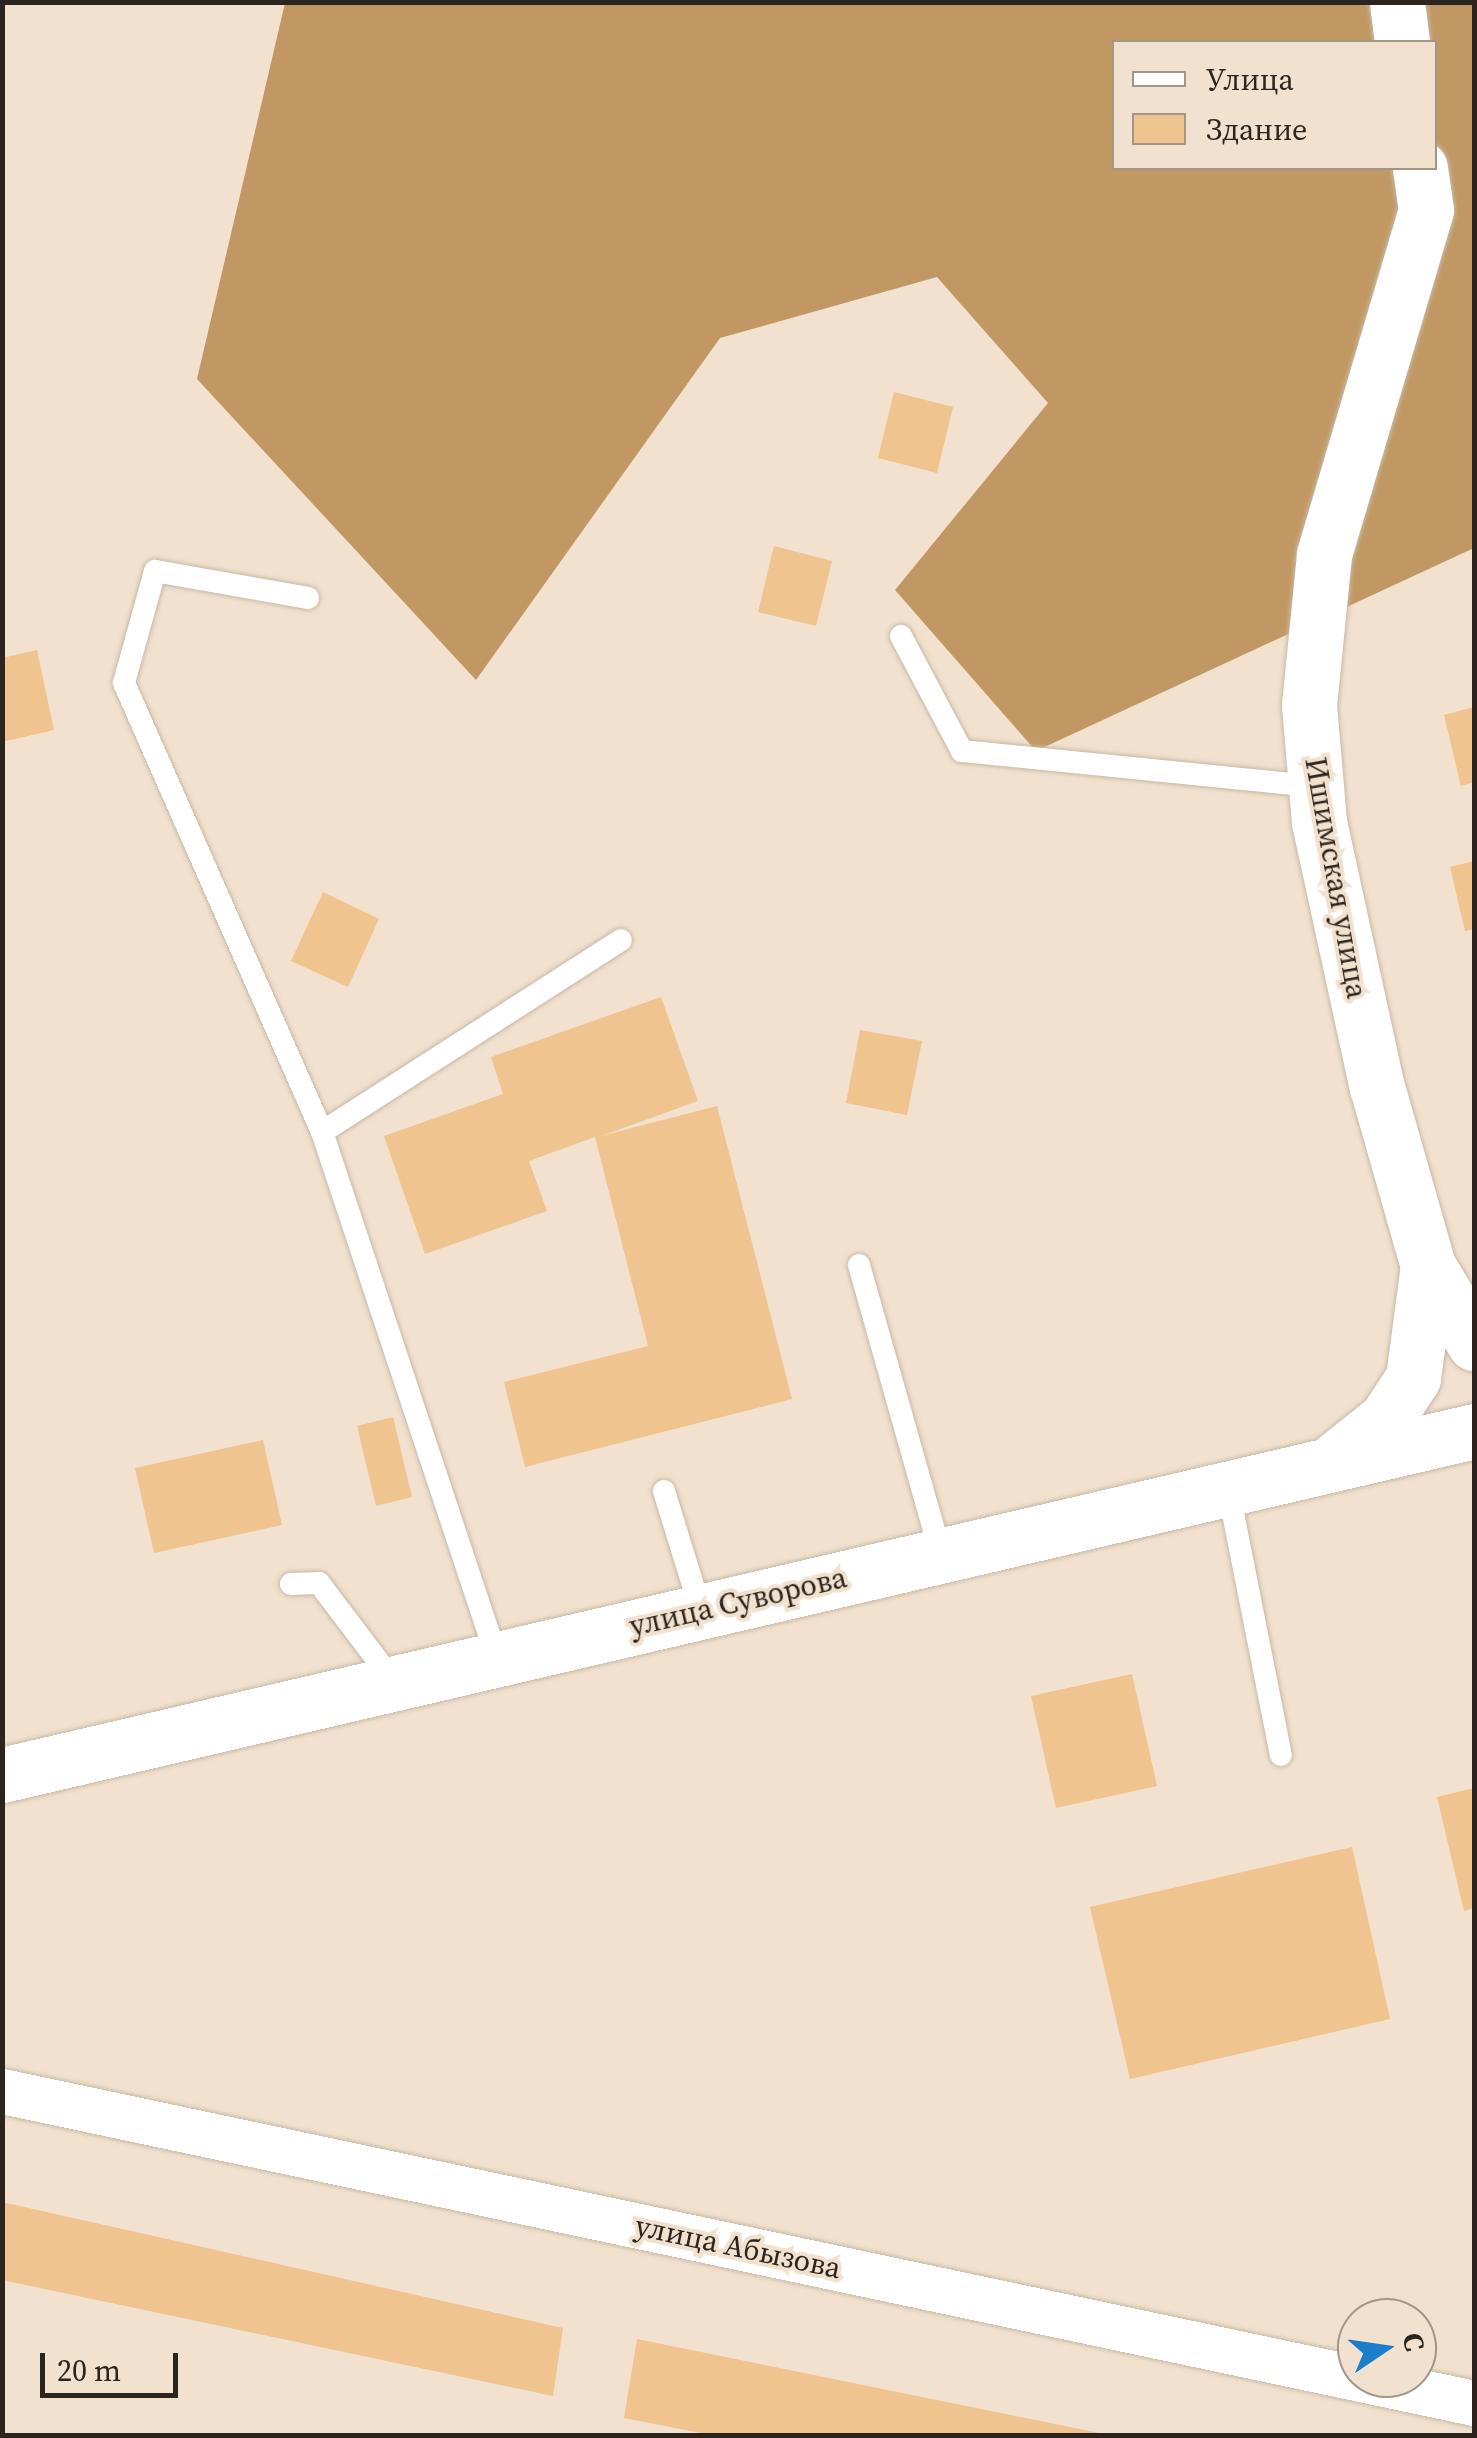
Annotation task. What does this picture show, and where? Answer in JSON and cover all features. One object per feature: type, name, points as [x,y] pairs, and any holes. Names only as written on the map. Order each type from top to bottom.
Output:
[{"type":"main road","points":[[1397,2],[1402,40]]},
{"type":"main road","name":"Ишимская улица","points":[[1420,170],[1426,210],[1321,572],[1308,704],[1315,786],[1377,1088],[1428,1266],[1474,1343]]},
{"type":"main road","points":[[1329,1465],[1386,1419],[1413,1378],[1428,1266]]},
{"type":"main road","name":"улица Суворова","points":[[2,1775],[1474,1431]]},
{"type":"street","name":"улица Абызова","points":[[2,2091],[1474,2403]]},
{"type":"lane","points":[[308,598],[155,571],[124,683],[322,1132],[497,1658]]},
{"type":"lane","points":[[901,636],[962,751],[1315,786]]},
{"type":"lane","points":[[322,1132],[620,940]]},
{"type":"lane","points":[[859,1265],[941,1555]]},
{"type":"lane","points":[[1228,1488],[1281,1755]]},
{"type":"lane","points":[[664,1491],[701,1610]]},
{"type":"lane","points":[[290,1584],[319,1583],[394,1682]]},
{"type":"shaded area","points":[[285,3],[1474,3],[1474,548],[1036,751],[895,590],[1048,403],[937,277],[720,338],[476,680],[197,379]]},
{"type":"building","points":[[894,392],[953,407],[937,473],[878,458]]},
{"type":"building","points":[[774,546],[832,561],[816,626],[758,612]]},
{"type":"building","points":[[37,650],[54,730],[2,742],[2,658]]},
{"type":"building","points":[[1474,707],[1474,782],[1461,786],[1444,715]]},
{"type":"building","points":[[1474,861],[1474,929],[1465,931],[1450,867]]},
{"type":"building","points":[[323,892],[379,919],[348,987],[291,961]]},
{"type":"building","points":[[661,997],[698,1101],[601,1136],[717,1106],[792,1399],[525,1467],[504,1382],[648,1346],[595,1137],[529,1161],[547,1211],[425,1254],[384,1136],[503,1094],[491,1057]]},
{"type":"building","points":[[860,1030],[922,1041],[907,1115],[846,1103]]},
{"type":"building","points":[[393,1417],[412,1497],[376,1506],[357,1426]]},
{"type":"building","points":[[263,1440],[282,1525],[154,1553],[135,1468]]},
{"type":"building","points":[[1132,1674],[1157,1786],[1056,1808],[1031,1696]]},
{"type":"building","points":[[1474,1788],[1474,1908],[1464,1911],[1437,1797]]},
{"type":"building","points":[[1352,1847],[1390,2019],[1130,2079],[1090,1907]]},
{"type":"building","points":[[2,2202],[563,2328],[553,2396],[2,2280]]},
{"type":"building","points":[[637,2339],[1104,2434],[716,2436],[624,2418]]}]
